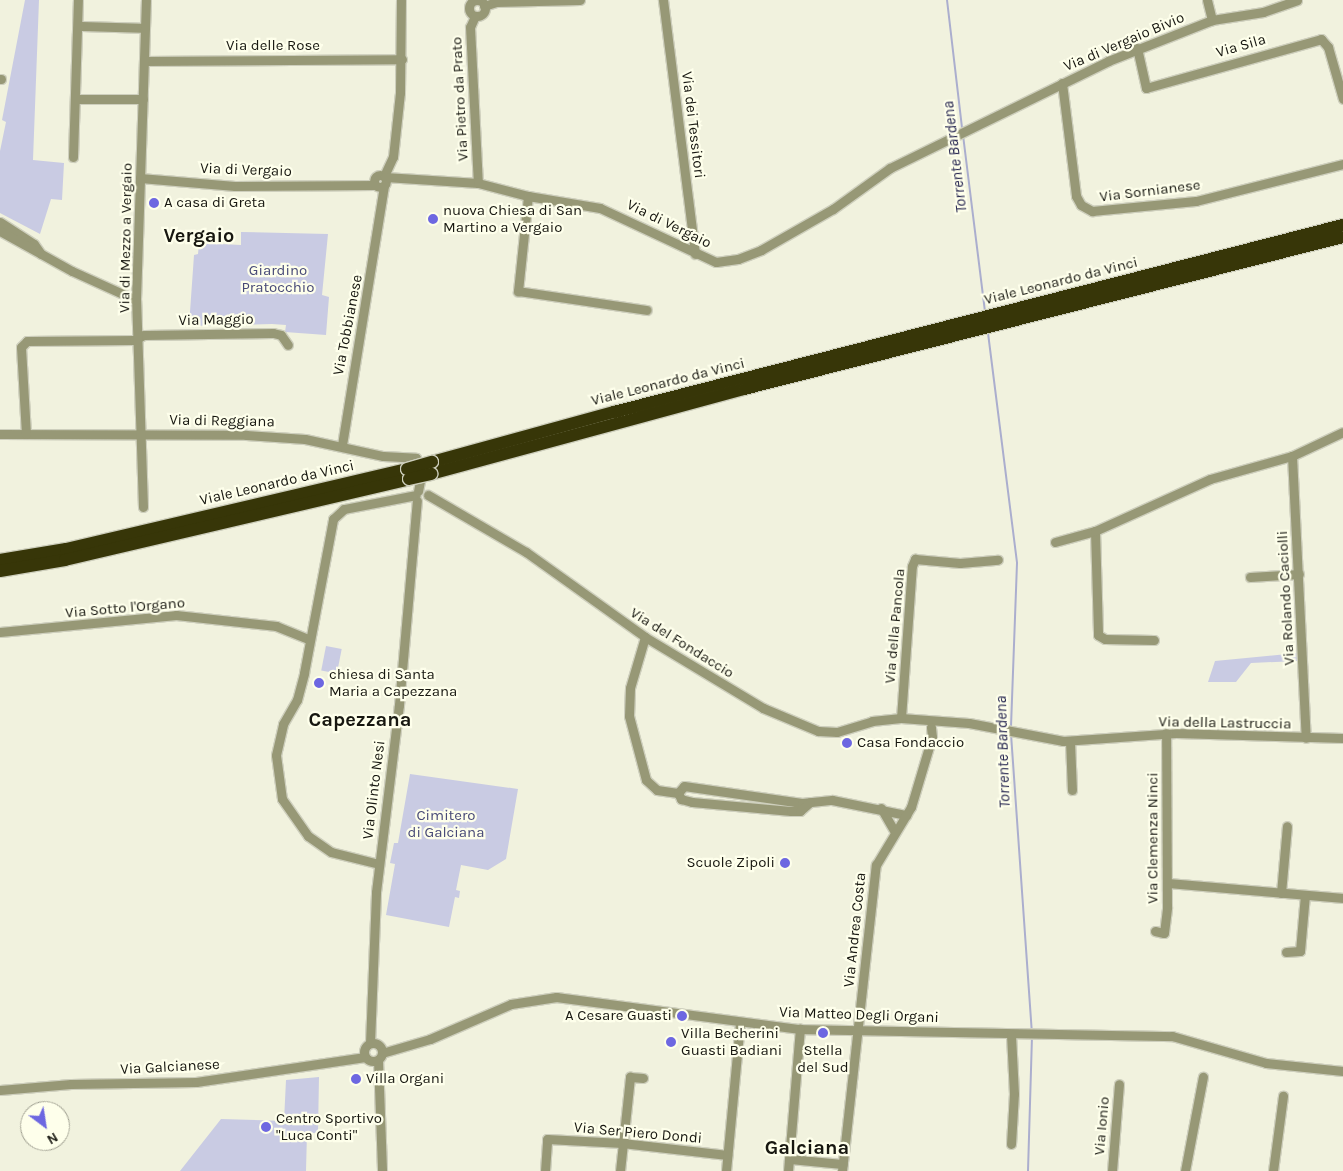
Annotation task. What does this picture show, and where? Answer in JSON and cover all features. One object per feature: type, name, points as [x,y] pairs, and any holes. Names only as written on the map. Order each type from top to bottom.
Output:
[{"type":"highway","name":"Viale Leonardo da Vinci","points":[[0,571],[65,560],[412,476],[432,468],[614,412],[1343,226]]},
{"type":"highway","name":"Viale Leonardo da Vinci","points":[[432,468],[1343,238]]},
{"type":"highway","name":"Viale Leonardo da Vinci","points":[[0,560],[66,549],[412,476]]},
{"type":"highway","points":[[0,577],[65,560]]},
{"type":"street","points":[[73,157],[78,0]]},
{"type":"street","name":"Via di Mezzo a Vergaio","points":[[143,507],[140,337],[136,300],[146,0]]},
{"type":"street","points":[[401,0],[402,58],[393,157],[395,169],[402,177]]},
{"type":"street","points":[[484,6],[496,2],[580,0]]},
{"type":"street","name":"Via dei Tessitori","points":[[663,0],[695,254]]},
{"type":"street","points":[[1207,0],[1212,20]]},
{"type":"street","name":"Via di Vergaio Bivio","points":[[969,129],[1137,48],[1212,20],[1263,12],[1297,0]]},
{"type":"street","points":[[472,1],[479,1],[484,6],[483,13],[475,16],[469,8],[472,1]]},
{"type":"street","name":"Via Pietro da Prato","points":[[475,16],[470,27],[477,110],[478,183]]},
{"type":"street","points":[[78,26],[144,28]]},
{"type":"street","name":"Via Sila","points":[[1137,48],[1146,88],[1321,39],[1328,47],[1343,99]]},
{"type":"street","name":"Via delle Rose","points":[[144,61],[402,58]]},
{"type":"street","name":"Via Sornianese","points":[[1062,83],[1076,196],[1082,205],[1092,211],[1196,201],[1343,164]]},
{"type":"street","points":[[75,99],[143,99]]},
{"type":"street","name":"Via di Vergaio","points":[[140,178],[235,186],[352,184],[402,177],[478,183],[528,196],[600,208],[641,225],[695,254],[716,262],[761,250],[833,209],[890,168],[969,129]]},
{"type":"street","points":[[380,181],[393,157]]},
{"type":"street","name":"Via Tobbianese","points":[[342,446],[357,343],[373,269],[380,209],[380,181]]},
{"type":"street","points":[[528,196],[518,291],[647,310]]},
{"type":"street","points":[[0,222],[34,244],[43,256]]},
{"type":"street","points":[[0,231],[43,256],[136,300]]},
{"type":"street","name":"Via Maggio","points":[[26,434],[23,342],[134,340],[140,337],[273,333],[281,335],[288,345]]},
{"type":"street","points":[[1055,542],[1095,531],[1210,479],[1292,456],[1343,432]]},
{"type":"street","name":"Via di Reggiana","points":[[0,434],[266,435],[342,446],[383,456],[413,457],[418,460],[412,476],[421,497]]},
{"type":"street","name":"Via Rolando Caciolli","points":[[1292,456],[1306,738]]},
{"type":"street","name":"Via del Fondaccio","points":[[309,639],[335,515],[344,509],[421,497],[445,504],[526,552],[645,637],[763,708],[818,731],[837,732],[872,721],[901,718],[931,723],[969,723],[1017,733]]},
{"type":"street","name":"Via Olinto Nesi","points":[[382,1171],[377,1082],[372,1052],[372,942],[379,864],[399,705],[421,497]]},
{"type":"street","points":[[1095,531],[1098,634],[1105,639],[1154,640]]},
{"type":"street","name":"Via della Pancola","points":[[901,718],[912,566],[915,560],[960,563],[998,560]]},
{"type":"street","points":[[1250,577],[1299,574]]},
{"type":"street","name":"Via Sotto l'Organo","points":[[0,632],[176,615],[270,625],[309,639]]},
{"type":"street","points":[[645,637],[630,688],[630,716],[646,780],[657,790],[678,793]]},
{"type":"street","points":[[309,639],[297,700],[278,740],[276,755],[282,798],[308,836],[331,852],[379,864]]},
{"type":"street","name":"Via Andrea Costa","points":[[842,1167],[876,864],[906,815],[932,737],[931,723]]},
{"type":"street","name":"Via della Lastruccia","points":[[1017,733],[1070,741],[1166,733],[1343,738]]},
{"type":"street","name":"Via Clemenza Ninci","points":[[1155,931],[1164,932],[1168,883],[1166,733]]},
{"type":"street","points":[[1070,741],[1072,790]]},
{"type":"street","points":[[678,793],[684,786],[693,786],[795,802],[832,800],[880,808],[906,815]]},
{"type":"street","points":[[678,793],[681,799],[692,802],[792,812],[800,810],[810,802]]},
{"type":"street","points":[[792,812],[795,802]]},
{"type":"street","points":[[880,808],[895,832]]},
{"type":"street","points":[[1281,893],[1287,826]]},
{"type":"street","points":[[1168,883],[1343,898]]},
{"type":"street","points":[[1286,952],[1300,950],[1305,895]]},
{"type":"street","name":"Via Matteo Degli Organi","points":[[372,1052],[430,1039],[511,1004],[539,998],[556,997],[800,1029],[1172,1036],[1266,1063],[1343,1071]]},
{"type":"street","points":[[726,1171],[740,1022]]},
{"type":"street","points":[[788,1171],[800,1029]]},
{"type":"street","points":[[1011,1144],[1014,1094],[1012,1034]]},
{"type":"street","name":"Via Galcianese","points":[[0,1090],[71,1084],[196,1082],[340,1060],[372,1052]]},
{"type":"street","points":[[1185,1171],[1203,1077]]},
{"type":"street","points":[[620,1171],[630,1078],[643,1078]]},
{"type":"street","name":"Via Ionio","points":[[1112,1171],[1119,1084]]},
{"type":"street","points":[[1273,1171],[1282,1096]]},
{"type":"street","name":"Via Ser Piero Dondi","points":[[545,1171],[547,1139],[622,1143],[727,1155]]},
{"type":"street","points":[[789,1159],[842,1167]]},
{"type":"green space","points":[[25,0],[39,0],[33,160],[64,163],[62,200],[51,199],[40,234],[0,213],[0,151],[6,122],[2,120]]},
{"type":"green space","name":"Giardino Pratocchio","points":[[241,232],[328,234],[322,295],[329,297],[326,335],[285,332],[286,325],[272,324],[189,326],[194,255],[198,254],[199,243],[241,245]]},
{"type":"green space","points":[[326,646],[342,649],[337,674],[321,671]]},
{"type":"green space","points":[[1297,653],[1297,661],[1251,663],[1236,682],[1208,682],[1215,661]]},
{"type":"green space","name":"Cimitero di Galciana","points":[[410,774],[518,789],[506,859],[488,870],[461,865],[456,890],[460,891],[459,898],[455,897],[449,927],[386,915],[395,864],[390,863],[394,843],[398,843]]},
{"type":"green space","name":"Centro Sportivo \"Luca Conti\"","points":[[319,1077],[318,1133],[307,1133],[306,1171],[180,1171],[221,1119],[284,1121],[286,1080]]},
{"type":"waterway","name":"Torrente Bardena","points":[[947,0],[962,128]]},
{"type":"waterway","name":"Torrente Bardena","points":[[963,135],[985,312]]},
{"type":"waterway","name":"Torrente Bardena","points":[[988,333],[1017,563],[1011,727]]},
{"type":"waterway","name":"Torrente Bardena","points":[[1011,734],[1032,1031]]},
{"type":"waterway","name":"Torrente Bardena","points":[[1028,1171],[1032,1036]]},
{"type":"place","name":"A casa di Greta","points":[[154,203]]},
{"type":"place","name":"nuova Chiesa di San Martino a Vergaio","points":[[433,219]]},
{"type":"place","name":"chiesa di Santa Maria a Capezzana","points":[[319,683]]},
{"type":"place","name":"Casa Fondaccio","points":[[847,743]]},
{"type":"place","name":"Scuole Zipoli","points":[[785,863]]},
{"type":"place","name":"A Cesare Guasti","points":[[682,1016]]},
{"type":"place","name":"Stella del Sud","points":[[823,1033]]},
{"type":"place","name":"Villa Becherini Guasti Badiani","points":[[671,1042]]},
{"type":"place","name":"Villa Organi","points":[[356,1079]]},
{"type":"place","name":"Centro Sportivo \"Luca Conti\"","points":[[266,1127]]},
{"type":"district","name":"Vergaio","points":[[199,235]]},
{"type":"district","name":"Capezzana","points":[[360,719]]},
{"type":"district","name":"Galciana","points":[[807,1147]]}]
